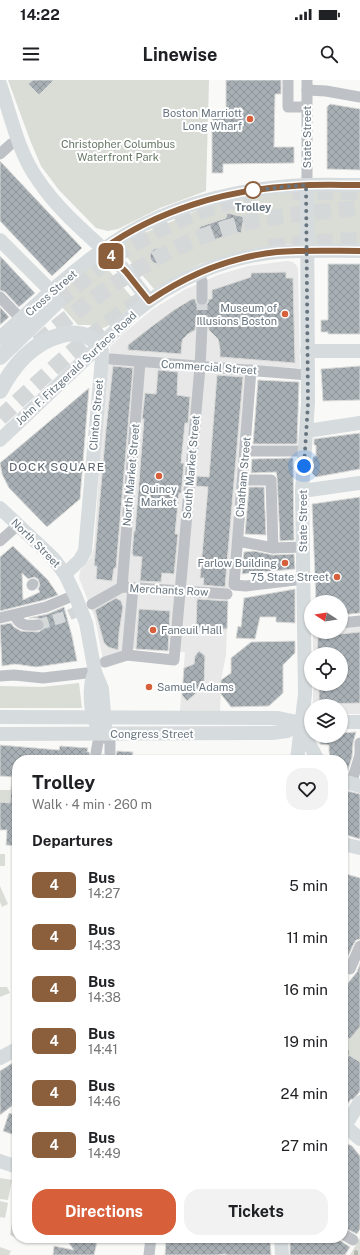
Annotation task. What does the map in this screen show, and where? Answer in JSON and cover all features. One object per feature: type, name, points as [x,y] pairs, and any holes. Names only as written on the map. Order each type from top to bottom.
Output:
[{"type":"highway","points":[[0,357],[54,297]]},
{"type":"highway","points":[[0,392],[9,376],[22,360],[37,346],[49,339],[76,333],[90,337],[99,345]]},
{"type":"main road","points":[[0,84],[18,140],[29,166],[47,193],[126,272],[149,301]]},
{"type":"main road","name":"Cross Street","points":[[0,338],[21,319],[54,297],[103,249],[124,235],[151,221],[194,204],[260,189],[306,185],[360,185]]},
{"type":"main road","name":"State Street","points":[[305,595],[302,491],[307,431],[308,375],[306,185]]},
{"type":"main road","points":[[0,240],[54,297]]},
{"type":"main road","name":"John F. Fitzgerald Surface Road","points":[[0,440],[99,345],[149,301],[180,282],[216,266],[257,255],[276,252],[360,251]]},
{"type":"main road","name":"Clinton Street","points":[[65,574],[80,560],[85,551],[102,358],[102,352],[99,345]]},
{"type":"main road","points":[[307,351],[360,351]]},
{"type":"main road","points":[[307,431],[360,423]]},
{"type":"main road","points":[[302,491],[360,483]]},
{"type":"main road","name":"North Street","points":[[0,508],[53,558],[65,574],[75,595],[86,623],[94,672],[90,688],[99,718],[96,726],[103,734]]},
{"type":"main road","name":"State Street","points":[[305,699],[307,639]]},
{"type":"main road","name":"Congress Street","points":[[0,718],[278,718],[304,723]]},
{"type":"main road","points":[[348,722],[360,722]]},
{"type":"main road","name":"Congress Street","points":[[0,734],[272,733],[287,731],[304,724]]},
{"type":"main road","name":"State Street","points":[[298,755],[304,731]]},
{"type":"main road","points":[[309,743],[315,755]]},
{"type":"main road","points":[[348,845],[360,848]]},
{"type":"main road","points":[[0,1048],[12,1041]]},
{"type":"main road","points":[[0,1058],[12,1052]]},
{"type":"main road","points":[[348,1121],[360,1102]]},
{"type":"main road","points":[[348,1130],[360,1139]]},
{"type":"main road","points":[[0,1161],[12,1165]]},
{"type":"main road","points":[[281,1243],[282,1255]]},
{"type":"street","points":[[288,80],[288,107],[307,107]]},
{"type":"street","points":[[307,85],[326,91],[360,97]]},
{"type":"street","name":"State Street","points":[[306,185],[307,85]]},
{"type":"street","points":[[0,154],[18,140]]},
{"type":"street","points":[[202,282],[202,299]]},
{"type":"street","points":[[0,297],[21,319]]},
{"type":"street","name":"South Market Street","points":[[127,655],[174,660],[200,367],[202,326]]},
{"type":"street","name":"Commercial Street","points":[[111,359],[308,375]]},
{"type":"street","name":"North Market Street","points":[[127,655],[128,588],[140,362]]},
{"type":"street","name":"Chatham Street","points":[[252,370],[234,585],[246,586],[304,579]]},
{"type":"street","points":[[245,451],[305,451]]},
{"type":"street","points":[[243,480],[271,480],[273,548]]},
{"type":"street","points":[[0,541],[18,524]]},
{"type":"street","points":[[238,541],[273,548],[303,547]]},
{"type":"street","name":"Merchants Row","points":[[92,604],[128,588],[227,594]]},
{"type":"street","points":[[0,618],[46,607],[75,595]]},
{"type":"street","points":[[15,615],[20,624],[38,625]]},
{"type":"street","points":[[348,622],[360,621]]},
{"type":"street","points":[[106,662],[127,655]]},
{"type":"street","points":[[0,675],[43,678],[94,672]]},
{"type":"street","points":[[96,753],[98,742],[103,734],[110,742],[110,754]]},
{"type":"street","points":[[351,784],[360,754],[360,743]]},
{"type":"street","points":[[348,972],[360,946]]},
{"type":"street","points":[[348,1237],[353,1240]]},
{"type":"street","points":[[150,1255],[151,1243]]},
{"type":"shaded area","points":[[287,261],[293,262],[297,266],[298,270],[300,368],[246,366],[228,599],[226,655],[221,680],[220,711],[180,711],[185,652],[123,648],[123,651],[103,660],[95,618],[79,578],[80,571],[91,557],[94,547],[102,428],[110,347],[124,333],[153,309],[184,290],[218,275],[248,266]]},
{"type":"shaded area","points":[[360,626],[360,714],[348,714],[348,699],[313,699],[313,691],[348,691],[348,647],[313,647],[313,639],[348,639],[348,627]]},
{"type":"green space","name":"Christopher Columbus Waterfront Park","points":[[8,80],[209,80],[206,191],[160,208],[118,229],[108,231],[96,228],[59,190],[41,166]]},
{"type":"green space","points":[[322,191],[360,192],[360,244],[289,244],[237,253],[200,264],[154,289],[120,249],[121,245],[128,240],[208,206],[268,194]]},
{"type":"green space","points":[[98,260],[100,260],[135,301],[114,322],[104,328],[99,329],[93,328],[93,325],[78,325],[53,297]]},
{"type":"green space","points":[[79,683],[82,708],[0,708],[0,686],[42,687]]},
{"type":"green space","points":[[0,790],[11,790],[10,803],[0,802]]},
{"type":"green space","points":[[0,854],[5,854],[5,866],[0,866]]},
{"type":"green space","points":[[0,886],[8,904],[2,907],[0,902]]},
{"type":"green space","points":[[0,987],[7,987],[10,993],[0,997]]},
{"type":"green space","points":[[360,1027],[360,1062],[349,1055],[350,1039]]},
{"type":"green space","points":[[348,1038],[350,1039],[348,1056]]},
{"type":"green space","points":[[0,1178],[12,1180],[8,1200],[0,1199]]},
{"type":"green space","points":[[0,1201],[8,1203],[5,1218],[0,1217]]},
{"type":"green space","points":[[12,1222],[12,1236],[10,1235]]},
{"type":"green space","points":[[360,1238],[360,1255],[350,1255]]},
{"type":"green space","points":[[0,1247],[11,1251],[9,1255],[0,1255]]},
{"type":"building","points":[[33,80],[54,80],[39,95],[28,84]]},
{"type":"building","name":"Boston Marriott Long Wharf","points":[[226,80],[281,80],[281,94],[275,94],[274,147],[294,147],[294,163],[223,164],[223,173],[212,173],[212,113],[226,113]]},
{"type":"building","points":[[330,104],[360,109],[360,170],[327,169],[327,107]]},
{"type":"building","points":[[0,161],[82,248],[52,276],[0,221]]},
{"type":"building","points":[[227,213],[244,217],[241,233],[227,230],[228,235],[205,243],[199,227],[226,218]]},
{"type":"building","points":[[155,248],[161,248],[166,253],[164,262],[161,264],[155,264],[150,259],[150,253]]},
{"type":"building","points":[[0,256],[35,293],[19,307],[5,292],[0,290]]},
{"type":"building","points":[[328,264],[360,264],[360,334],[328,334],[328,332],[321,332],[321,320],[328,320]]},
{"type":"building","points":[[286,272],[286,278],[293,278],[295,363],[220,357],[218,339],[209,330],[208,322],[203,319],[196,322],[195,330],[183,339],[181,354],[128,350],[128,345],[174,310],[192,299],[195,299],[196,303],[199,305],[205,305],[208,303],[209,299],[212,299],[212,290],[251,277],[251,273]]},
{"type":"building","points":[[0,307],[9,317],[0,325]]},
{"type":"building","points":[[113,366],[133,368],[116,568],[114,568],[112,581],[96,579],[97,566],[94,566]]},
{"type":"building","points":[[360,366],[360,400],[323,401],[321,369]]},
{"type":"building","points":[[158,370],[178,372],[177,395],[190,397],[188,423],[185,423],[181,463],[184,463],[175,534],[178,534],[174,574],[162,573],[161,582],[140,581],[142,557],[133,556],[132,554],[145,393],[156,394]]},
{"type":"building","points":[[217,375],[243,377],[225,587],[203,585],[204,578],[200,578],[208,487],[196,486],[197,476],[209,477]]},
{"type":"building","points":[[258,380],[299,382],[297,444],[253,444]]},
{"type":"building","points":[[89,388],[80,499],[47,527],[9,488],[2,474],[0,463]]},
{"type":"building","points":[[360,433],[360,469],[316,477],[312,473],[313,457],[316,456],[316,445],[314,445],[314,439]]},
{"type":"building","points":[[293,458],[294,540],[280,541],[276,472],[251,473],[252,459]]},
{"type":"building","points":[[249,487],[264,487],[266,535],[245,534]]},
{"type":"building","points":[[360,497],[360,613],[348,614],[348,595],[316,595],[312,504]]},
{"type":"building","points":[[13,546],[48,580],[58,595],[0,611],[0,557]],"holes":[[[22,573],[28,579],[34,577],[38,579],[40,585],[38,589],[40,592],[23,600]]]},
{"type":"building","points":[[254,551],[273,555],[294,554],[295,569],[242,574],[244,552]]},
{"type":"building","points":[[295,589],[295,623],[276,622],[276,617],[260,617],[255,639],[236,638],[238,626],[241,627],[244,598]]},
{"type":"building","points":[[116,598],[121,601],[123,607],[118,650],[108,647],[104,643],[95,610]]},
{"type":"building","points":[[197,599],[228,601],[227,629],[196,628]]},
{"type":"building","points":[[64,607],[77,661],[36,667],[15,664],[2,666],[0,625],[11,623],[14,627],[21,631],[39,632],[44,628],[44,621],[38,618],[29,618],[48,614]]},
{"type":"building","name":"Faneuil Hall","points":[[139,609],[170,611],[168,651],[136,649]]},
{"type":"building","points":[[360,632],[360,703],[348,703],[348,699],[319,699],[319,691],[348,691],[348,647],[317,647],[318,639],[348,639],[348,633]]},
{"type":"building","points":[[295,641],[295,653],[283,665],[283,693],[269,706],[231,707],[221,694],[221,680],[231,673],[231,658],[251,642]]},
{"type":"building","points":[[199,651],[205,656],[204,686],[187,701],[182,695],[184,668],[194,664],[195,656]]},
{"type":"building","points":[[356,732],[353,743],[352,757],[348,770],[348,755],[330,755],[329,745],[320,744],[348,743],[348,733]]},
{"type":"building","points":[[0,745],[59,750],[60,746],[88,748],[87,752],[89,752],[90,755],[12,755],[12,777],[0,776]]},
{"type":"building","points":[[117,751],[133,752],[133,755],[116,755]]},
{"type":"building","points":[[12,777],[12,846],[6,845],[7,830],[0,830],[0,802],[10,803]]},
{"type":"building","points":[[348,791],[360,794],[360,839],[348,835]]},
{"type":"building","points":[[348,874],[360,878],[360,939],[356,940],[348,956]]},
{"type":"building","points":[[360,964],[360,1027],[350,1039],[348,1038],[348,983],[357,972]]},
{"type":"building","points":[[349,1055],[360,1062],[360,1091],[348,1104]]},
{"type":"building","points":[[12,1063],[12,1106],[0,1115],[0,1071]]},
{"type":"building","points":[[9,1113],[12,1114],[12,1134],[3,1131]]},
{"type":"building","points":[[348,1144],[352,1146],[360,1156],[360,1229],[357,1234],[348,1230]]},
{"type":"building","points":[[69,1243],[97,1243],[94,1255],[53,1255],[54,1246],[74,1250]]},
{"type":"building","points":[[166,1243],[270,1243],[271,1255],[226,1254],[165,1255]]},
{"type":"building","points":[[290,1243],[344,1243],[350,1247],[345,1255],[290,1255]]},
{"type":"tunnel","points":[[293,192],[360,192]]},
{"type":"tunnel","points":[[57,302],[99,267],[116,255],[152,234],[171,224],[210,208],[250,197]]},
{"type":"tunnel","points":[[38,343],[73,314],[120,280],[157,258],[196,239],[237,225],[267,219],[298,214],[360,208]]},
{"type":"tunnel","points":[[269,247],[302,243],[360,240]]},
{"type":"tunnel","points":[[0,418],[52,369],[88,338],[107,323],[146,297]]},
{"type":"tunnel","points":[[202,299],[202,326]]},
{"type":"tunnel","points":[[38,625],[67,616],[82,609]]},
{"type":"bus line","name":"4","points":[[360,185],[306,185],[280,187],[260,189],[212,199],[168,213],[124,235],[103,249],[126,272],[149,301],[173,286],[201,272],[216,266],[246,258],[282,252],[360,251]]},
{"type":"place","name":"Boston Marriott Long Wharf","points":[[250,119]]},
{"type":"place","name":"Trolley","points":[[253,190]]},
{"type":"place","name":"Museum of Illusions Boston","points":[[285,314]]},
{"type":"place","name":"Quincy Market","points":[[159,476]]},
{"type":"place","name":"Farlow Building","points":[[285,563]]},
{"type":"place","name":"75 State Street","points":[[337,577]]},
{"type":"place","name":"Faneuil Hall","points":[[153,630]]},
{"type":"place","name":"Samuel Adams","points":[[149,687]]},
{"type":"district","name":"DOCK SQUARE","points":[[57,467]]},
{"type":"route","points":[[253,190],[306,185],[308,404],[304,466]]}]
